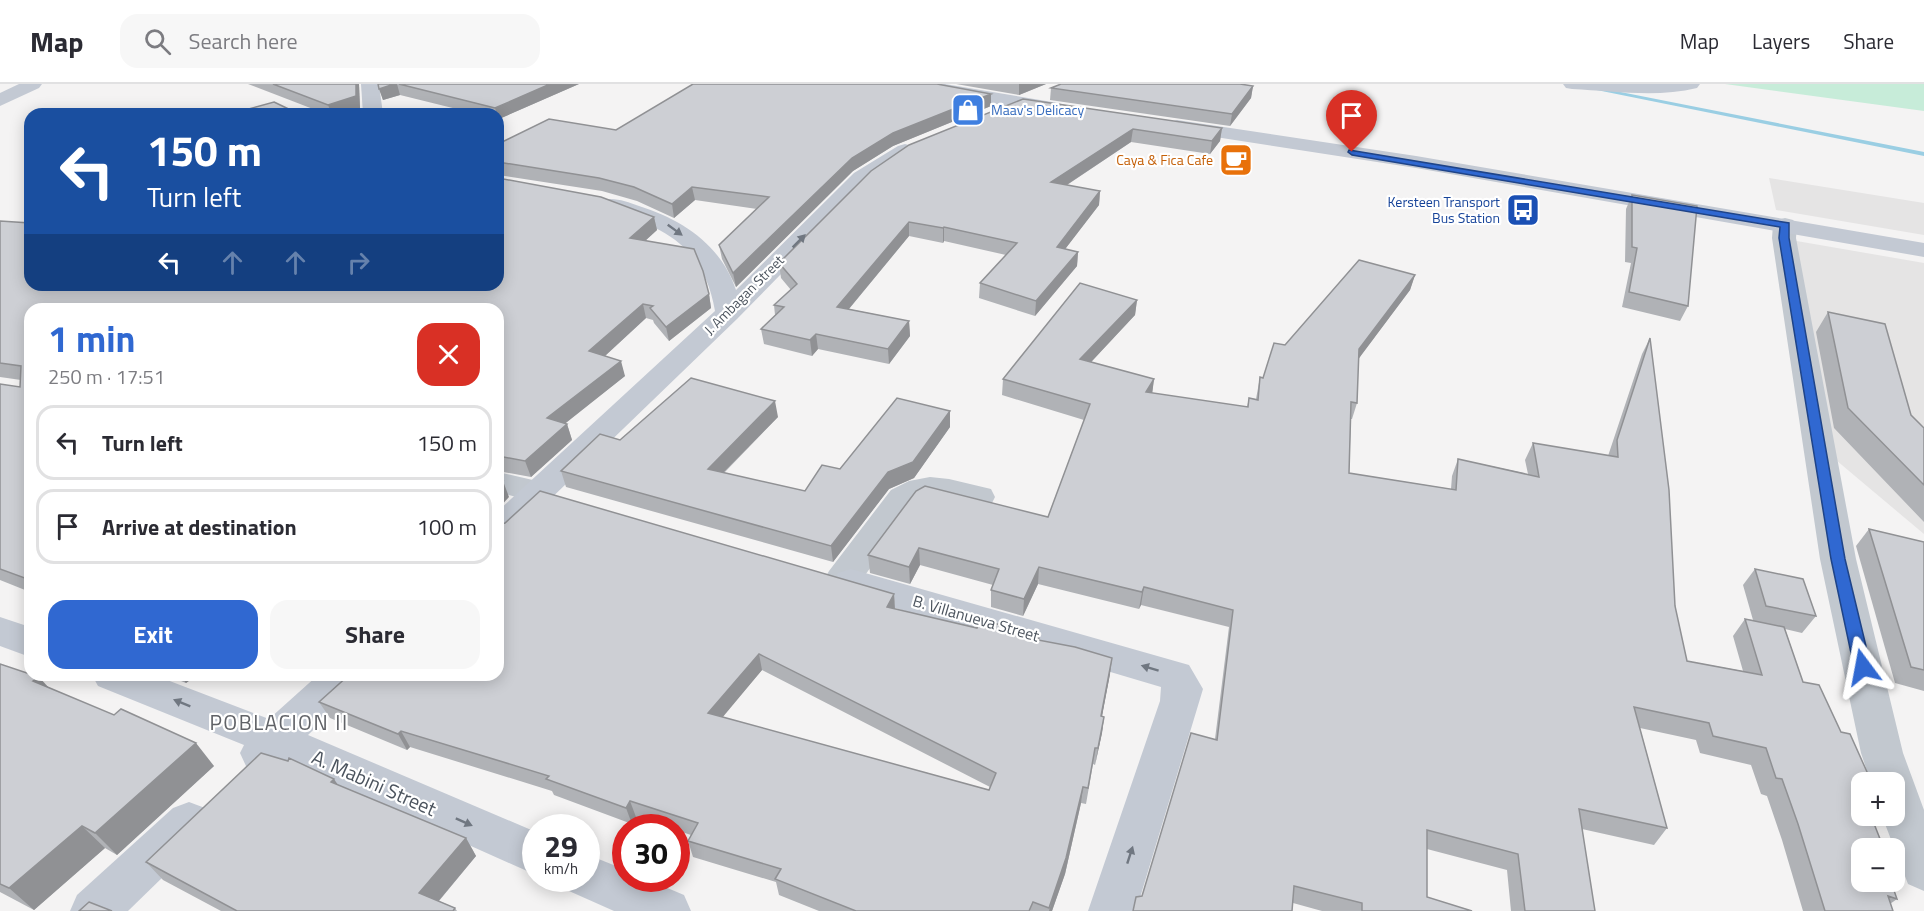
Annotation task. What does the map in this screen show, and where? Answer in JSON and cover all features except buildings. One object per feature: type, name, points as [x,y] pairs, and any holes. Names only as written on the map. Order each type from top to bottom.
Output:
[{"type":"main road","points":[[0,100],[33,84]]},
{"type":"main road","points":[[370,84],[372,108]]},
{"type":"main road","points":[[913,84],[1079,112]]},
{"type":"main road","points":[[1572,84],[1660,88],[1691,84]]},
{"type":"main road","points":[[986,116],[1050,89]]},
{"type":"main road","points":[[1161,124],[1427,164],[1924,250]]},
{"type":"main road","name":"J. Ambagan Street","points":[[504,527],[555,497],[728,312],[862,178],[901,152],[922,143]]},
{"type":"main road","points":[[586,199],[639,211],[670,225],[704,254],[720,281],[728,312]]},
{"type":"main road","name":"B. Villanueva Street","points":[[825,575],[1175,676],[1183,689],[1180,701],[1112,911]]},
{"type":"main road","points":[[0,631],[24,640]]},
{"type":"main road","name":"A. Mabini Street","points":[[127,681],[276,740],[522,848]]},
{"type":"main road","points":[[94,911],[338,681]]},
{"type":"main road","points":[[600,882],[667,911]]},
{"type":"street","points":[[1785,225],[1784,238],[1838,559],[1882,753],[1889,772]]},
{"type":"street","points":[[504,484],[555,497]]},
{"type":"street","points":[[825,575],[912,490],[934,486],[979,497]]},
{"type":"street","points":[[1905,818],[1924,869]]},
{"type":"shaded area","points":[[1769,178],[1924,203],[1924,235],[1776,210]]},
{"type":"shaded area","points":[[1785,239],[1924,263],[1924,534],[1811,439]]},
{"type":"green space","points":[[1725,84],[1924,84],[1924,111]]},
{"type":"waterway","points":[[1570,84],[1924,154]]},
{"type":"place","name":"Maav's Delicacy","points":[[968,110]]},
{"type":"place","name":"Caya & Fica Cafe","points":[[1236,160]]},
{"type":"place","name":"Kersteen Transport Bus Station","points":[[1523,210]]},
{"type":"district","name":"POBLACION II","points":[[279,723]]},
{"type":"route","points":[[1352,152],[1785,225],[1784,238],[1838,559],[1863,667]]}]
